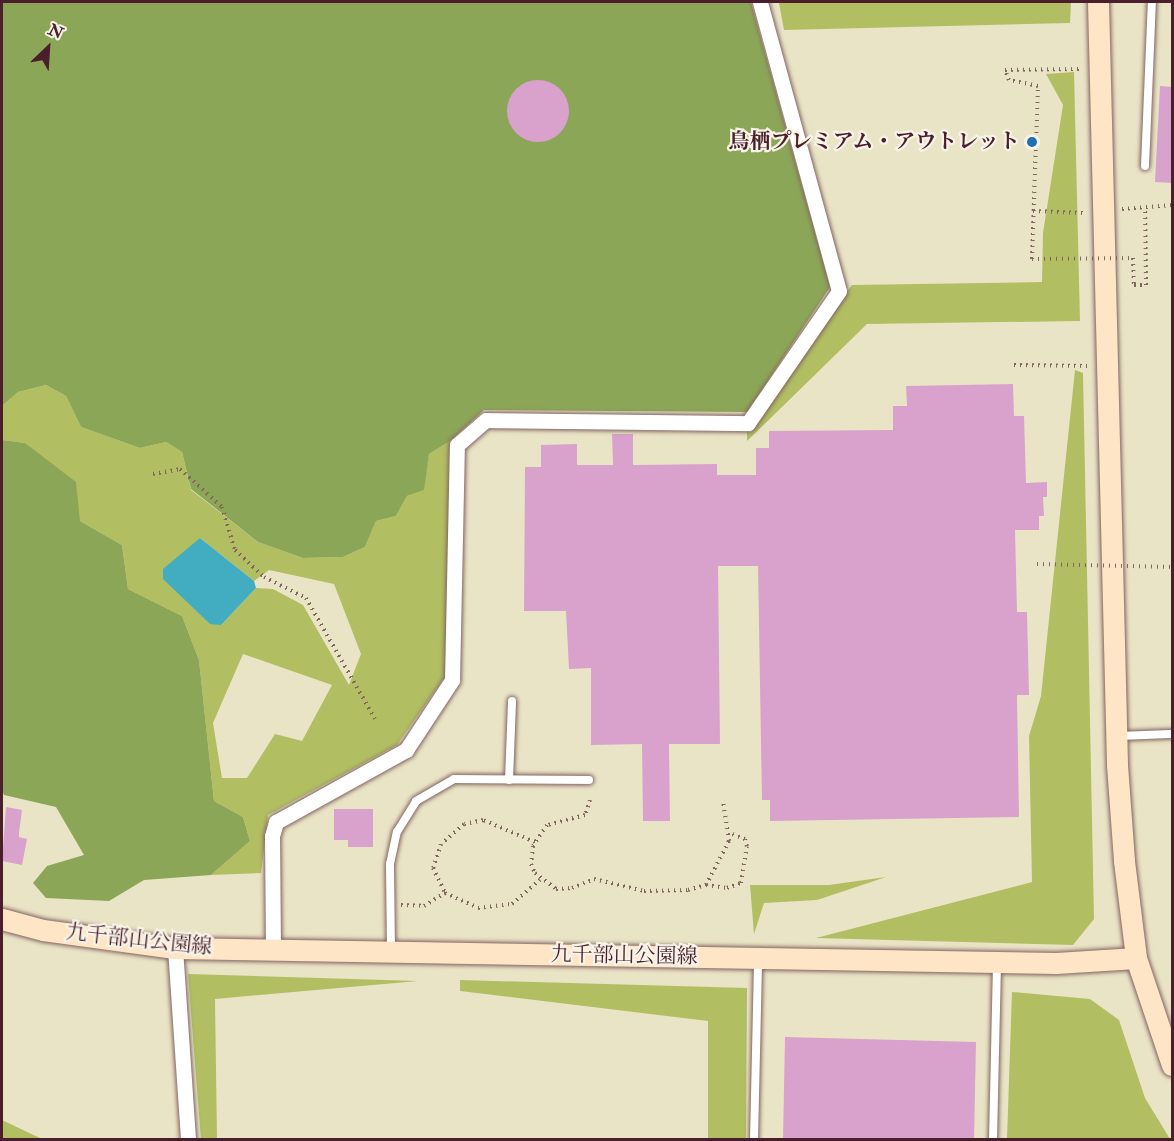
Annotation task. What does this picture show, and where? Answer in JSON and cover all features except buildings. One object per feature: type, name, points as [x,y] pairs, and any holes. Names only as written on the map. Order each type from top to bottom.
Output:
[{"type":"main road","points":[[1098,2],[1117,736],[1124,861],[1136,958],[1173,1065]]},
{"type":"main road","name":"九千部山公園線","points":[[2,920],[43,930],[175,948],[997,962],[1136,958]]},
{"type":"street","points":[[273,949],[272,836],[276,822],[406,750],[452,680],[457,445],[486,420],[748,423],[839,291],[760,2]]},
{"type":"street","points":[[175,948],[188,1140]]},
{"type":"lane","points":[[1145,166],[1152,2]]},
{"type":"lane","points":[[508,780],[512,701]]},
{"type":"lane","points":[[1117,736],[1173,734]]},
{"type":"lane","points":[[391,951],[390,864],[397,832],[416,801],[454,779],[589,780]]},
{"type":"lane","points":[[754,1140],[758,958]]},
{"type":"lane","points":[[993,1140],[997,962]]},
{"type":"path","points":[[1080,69],[1005,70],[1009,81],[1038,86],[1032,260],[1133,258],[1134,285],[1146,285],[1145,207]]},
{"type":"path","points":[[1122,209],[1173,205]]},
{"type":"path","points":[[1033,211],[1083,213]]},
{"type":"path","points":[[1014,365],[1087,366]]},
{"type":"path","points":[[153,474],[180,470],[222,507],[235,550],[264,577],[306,598],[375,720]]},
{"type":"path","points":[[1037,564],[1173,567]]},
{"type":"path","points":[[590,800],[585,815],[547,825],[535,842],[531,864],[540,880],[562,891],[594,879],[644,891],[687,890],[706,885],[727,888],[741,883],[747,846],[745,839],[729,833]]},
{"type":"path","points":[[706,885],[722,859],[729,833],[723,801]]},
{"type":"path","points":[[535,842],[483,820],[457,828],[434,856],[437,879],[446,892],[468,905],[491,909],[512,904],[540,880]]},
{"type":"path","points":[[391,905],[424,906],[446,892]]},
{"type":"green space","points":[[2,2],[751,2],[830,287],[747,412],[484,410],[450,441],[429,454],[424,490],[407,496],[396,516],[376,521],[365,547],[343,557],[303,558],[258,542],[191,489],[182,452],[166,442],[140,448],[81,427],[66,396],[46,385],[18,392],[2,406]]},
{"type":"green space","points":[[1071,2],[1070,23],[784,30],[779,3]]},
{"type":"green space","points":[[1074,72],[1080,321],[867,324],[747,441],[747,431],[852,285],[1042,282],[1043,233],[1063,105],[1046,74]]},
{"type":"green space","points":[[1075,370],[1083,373],[1094,919],[1073,945],[816,938],[1032,882],[1029,736],[1041,696]]},
{"type":"green space","points":[[46,385],[66,396],[81,427],[140,448],[166,442],[182,452],[191,490],[258,542],[303,558],[343,557],[365,547],[376,521],[396,516],[407,496],[423,490],[429,454],[450,441],[446,675],[397,745],[268,815],[261,873],[211,875],[250,841],[243,817],[214,801],[199,660],[182,616],[128,589],[122,545],[80,521],[25,443],[2,440],[2,406],[18,392]],"holes":[[[200,538],[254,581],[269,570],[334,584],[361,654],[349,685],[303,605],[273,589],[256,588],[221,625]],[[243,654],[332,685],[302,741],[275,734],[247,778],[222,778],[213,723]]]},
{"type":"green space","points":[[2,440],[25,443],[76,482],[80,521],[122,545],[128,589],[182,616],[199,660],[214,801],[243,817],[250,841],[211,875],[144,880],[109,901],[46,898],[33,883],[47,866],[84,855],[56,807],[4,795],[2,790]]},
{"type":"green space","points":[[886,877],[817,900],[764,903],[754,934],[750,885],[829,885]]},
{"type":"green space","points":[[188,974],[418,981],[215,999],[217,1139],[201,1140]]},
{"type":"green space","points":[[460,980],[747,988],[746,1139],[708,1139],[708,1021],[460,991]]},
{"type":"green space","points":[[1012,992],[1090,999],[1119,1020],[1145,1098],[1170,1139],[1007,1139]]},
{"type":"green space","points":[[2,1120],[42,1139],[2,1139]]},
{"type":"water","points":[[200,538],[254,581],[256,588],[221,625],[210,624],[163,579],[163,569]]},
{"type":"place","name":"鳥栖プレミアム・アウトレット","points":[[1032,142]]}]
